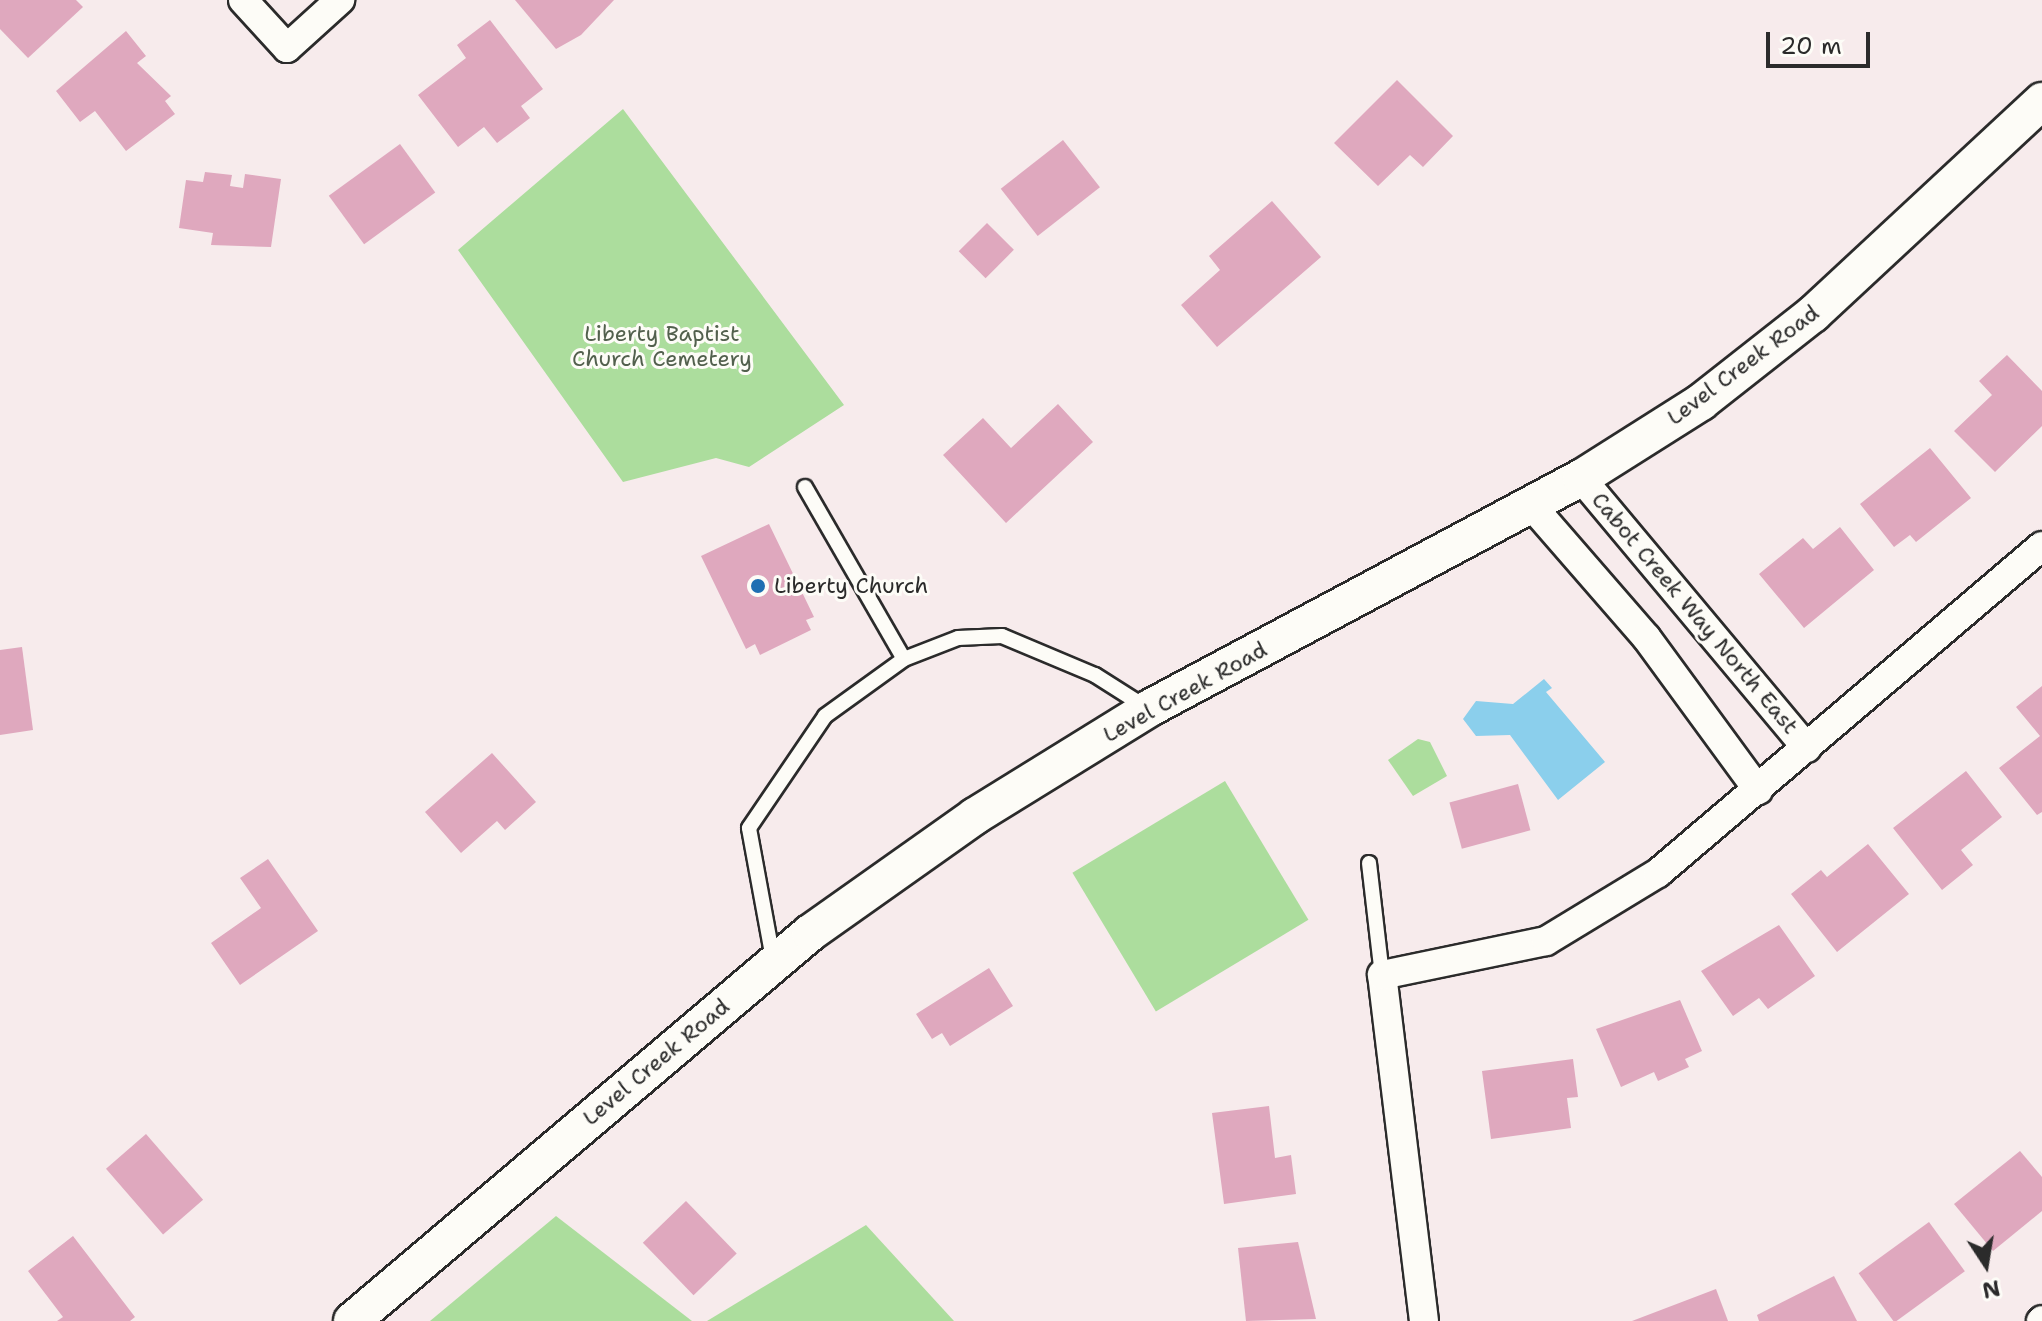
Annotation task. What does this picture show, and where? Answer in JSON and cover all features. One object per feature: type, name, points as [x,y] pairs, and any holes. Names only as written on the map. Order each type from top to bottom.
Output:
[{"type":"street","points":[[243,0],[287,48],[340,0]]},
{"type":"street","name":"Level Creek Road","points":[[352,1321],[774,963],[975,816],[1148,709],[1532,506],[1701,402],[1813,314],[2042,101]]},
{"type":"street","name":"Cabot Creek Way North East","points":[[1581,478],[1807,748]]},
{"type":"street","points":[[1532,506],[1646,637],[1758,790]]},
{"type":"street","points":[[1424,1321],[1382,975],[1546,941],[1658,873],[2042,546]]},
{"type":"lane","points":[[805,487],[904,659]]},
{"type":"lane","points":[[774,963],[749,828],[825,716],[904,659],[958,638],[1002,636],[1095,675],[1148,709]]},
{"type":"lane","points":[[1369,863],[1382,975]]},
{"type":"green space","name":"Liberty Baptist Church Cemetery","points":[[623,109],[844,405],[749,467],[716,458],[623,482],[458,250]]},
{"type":"green space","points":[[1418,739],[1430,742],[1447,776],[1413,796],[1388,760]]},
{"type":"green space","points":[[1225,781],[1308,920],[1156,1012],[1072,873]]},
{"type":"green space","points":[[556,1216],[692,1321],[430,1321]]},
{"type":"green space","points":[[866,1225],[954,1321],[707,1321]]},
{"type":"water","points":[[1544,679],[1552,688],[1546,692],[1605,762],[1558,800],[1510,735],[1476,736],[1463,719],[1476,701],[1513,704]]},
{"type":"building","points":[[0,0],[76,0],[83,7],[28,58],[0,29]]},
{"type":"building","points":[[515,0],[614,0],[581,35],[556,49]]},
{"type":"building","points":[[490,20],[543,89],[521,106],[530,118],[497,143],[484,127],[458,147],[418,95],[466,58],[457,45]]},
{"type":"building","points":[[126,31],[146,56],[137,63],[171,96],[165,101],[175,114],[126,151],[95,111],[80,122],[56,91]]},
{"type":"building","points":[[1397,80],[1453,136],[1423,167],[1410,155],[1378,186],[1334,143]]},
{"type":"building","points":[[1063,140],[1100,187],[1038,236],[1001,189]]},
{"type":"building","points":[[400,144],[435,193],[364,244],[329,196]]},
{"type":"building","points":[[205,172],[232,175],[230,186],[243,188],[245,174],[281,179],[271,247],[211,245],[213,233],[179,228],[186,180],[203,182]]},
{"type":"building","points":[[1272,201],[1321,257],[1217,347],[1181,305],[1220,270],[1209,256]]},
{"type":"building","points":[[987,223],[1014,250],[986,278],[959,251]]},
{"type":"building","points":[[2007,355],[2042,391],[2042,426],[1995,472],[1954,431],[1992,395],[1979,381]]},
{"type":"building","points":[[1058,404],[1093,442],[1006,523],[943,455],[983,418],[1011,448]]},
{"type":"building","points":[[1930,448],[1971,498],[1916,542],[1910,535],[1894,547],[1860,504]]},
{"type":"building","name":"Liberty Church","points":[[769,524],[814,617],[806,620],[811,630],[760,655],[755,644],[746,649],[701,556]]},
{"type":"building","points":[[1840,527],[1874,570],[1804,628],[1759,574],[1803,538],[1813,549]]},
{"type":"building","points":[[22,647],[33,730],[0,735],[0,650]]},
{"type":"building","points":[[2042,686],[2042,812],[2037,815],[1999,768],[2040,736],[2016,707]]},
{"type":"building","points":[[492,753],[536,802],[505,830],[497,821],[461,853],[425,812]]},
{"type":"building","points":[[1966,771],[2002,817],[1961,850],[1973,865],[1942,890],[1893,828]]},
{"type":"building","points":[[1518,784],[1530,830],[1462,849],[1449,802]]},
{"type":"building","points":[[1868,844],[1909,894],[1837,952],[1791,894],[1821,870],[1827,877]]},
{"type":"building","points":[[268,859],[318,931],[240,985],[211,943],[261,908],[240,878]]},
{"type":"building","points":[[1779,925],[1815,976],[1768,1009],[1759,998],[1733,1016],[1701,971]]},
{"type":"building","points":[[989,968],[1013,1006],[950,1046],[942,1033],[932,1039],[916,1014]]},
{"type":"building","points":[[1680,1000],[1702,1051],[1685,1059],[1689,1067],[1658,1081],[1654,1072],[1621,1087],[1596,1029]]},
{"type":"building","points":[[1573,1059],[1578,1097],[1567,1098],[1571,1128],[1491,1139],[1482,1071]]},
{"type":"building","points":[[1269,1106],[1275,1158],[1291,1155],[1296,1194],[1224,1204],[1212,1113]]},
{"type":"building","points":[[146,1134],[203,1200],[163,1234],[106,1169]]},
{"type":"building","points":[[2020,1151],[2042,1177],[2042,1211],[1993,1251],[1954,1204]]},
{"type":"building","points":[[686,1201],[737,1254],[694,1295],[643,1243]]},
{"type":"building","points":[[1929,1222],[1965,1271],[1897,1321],[1893,1321],[1859,1273]]},
{"type":"building","points":[[73,1236],[135,1317],[130,1321],[57,1321],[63,1317],[28,1271]]},
{"type":"building","points":[[1298,1242],[1316,1319],[1246,1321],[1238,1248]]},
{"type":"building","points":[[1834,1276],[1857,1321],[1759,1321],[1757,1315]]},
{"type":"building","points":[[1716,1289],[1728,1321],[1632,1321]]},
{"type":"place","name":"Liberty Church","points":[[758,586]]}]
